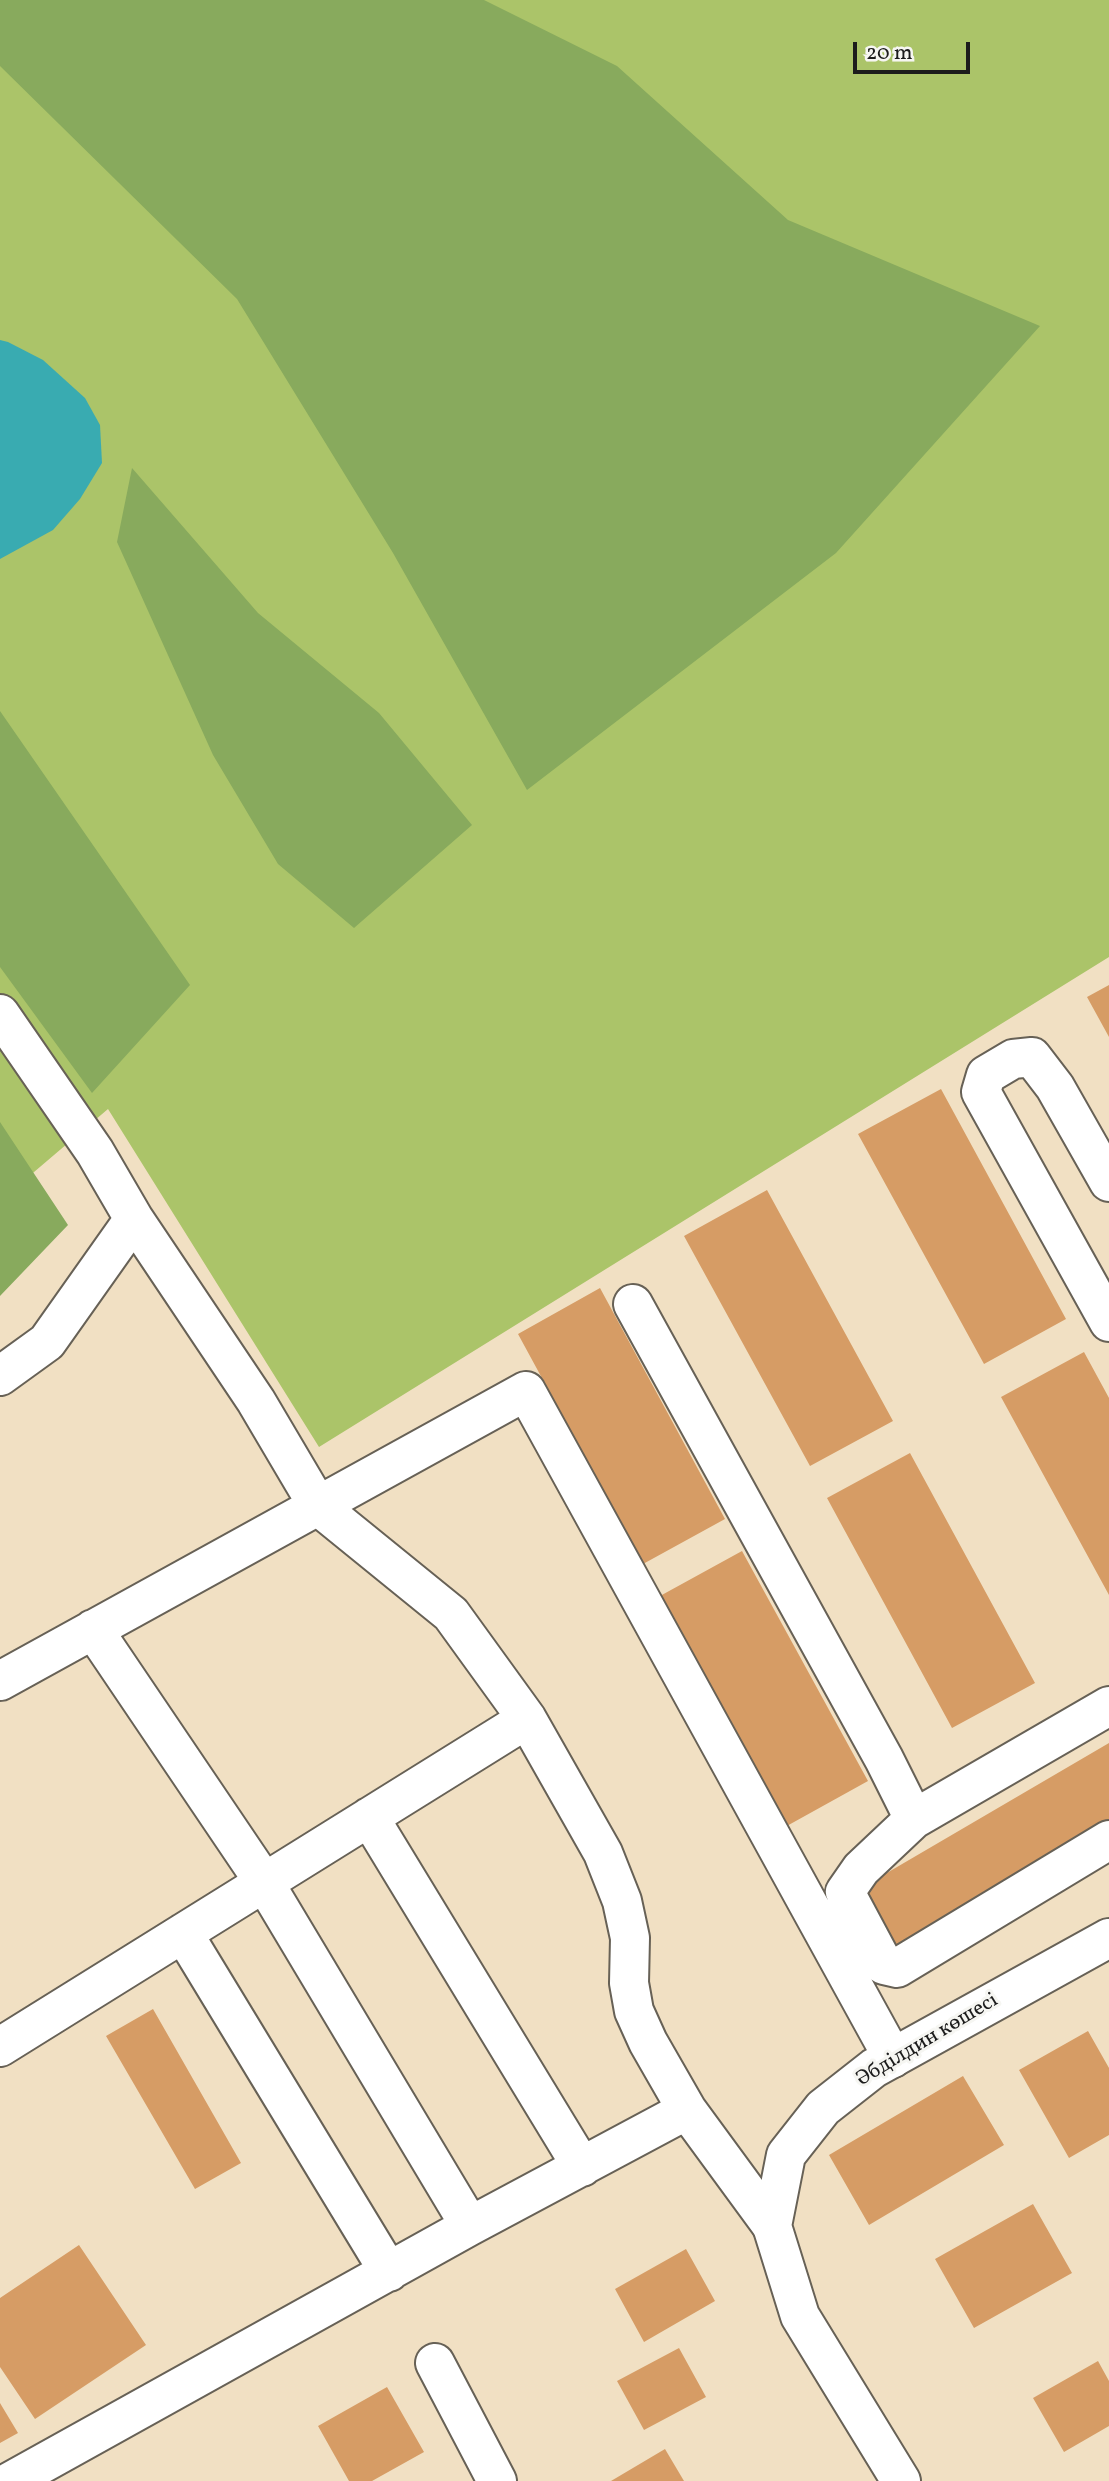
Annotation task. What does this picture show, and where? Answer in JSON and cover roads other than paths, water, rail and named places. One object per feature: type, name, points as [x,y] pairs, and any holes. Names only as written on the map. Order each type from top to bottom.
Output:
[{"type":"street","points":[[0,1014],[95,1152],[134,1219],[256,1401],[318,1506],[451,1615],[527,1719],[603,1853],[622,1901],[630,1938],[629,1983],[634,2011],[648,2042],[687,2110],[772,2226]]},
{"type":"street","points":[[1109,1182],[1055,1087],[1032,1056],[1013,1059],[986,1075],[981,1092],[1109,1322]]},
{"type":"street","points":[[0,1376],[47,1342],[134,1219]]},
{"type":"street","points":[[633,1304],[884,1759],[914,1819]]},
{"type":"street","points":[[0,1681],[526,1391],[893,2058]]},
{"type":"street","points":[[93,1629],[264,1882],[470,2226]]},
{"type":"street","points":[[1109,1706],[914,1819],[861,1869],[845,1892],[884,1965],[897,1968],[1109,1840]]},
{"type":"street","points":[[0,2047],[527,1719]]},
{"type":"street","points":[[369,1817],[582,2167]]},
{"type":"street","points":[[183,1933],[389,2272]]},
{"type":"street","name":"Әбділдин көшесі","points":[[901,2481],[800,2316],[772,2226],[786,2155],[823,2108],[874,2068],[1109,1938]]},
{"type":"street","points":[[11,2481],[470,2226],[687,2110]]},
{"type":"street","points":[[436,2364],[498,2481]]},
{"type":"water","points":[[0,340],[43,360],[85,398],[100,425],[102,463],[80,499],[53,530],[0,559]]}]
